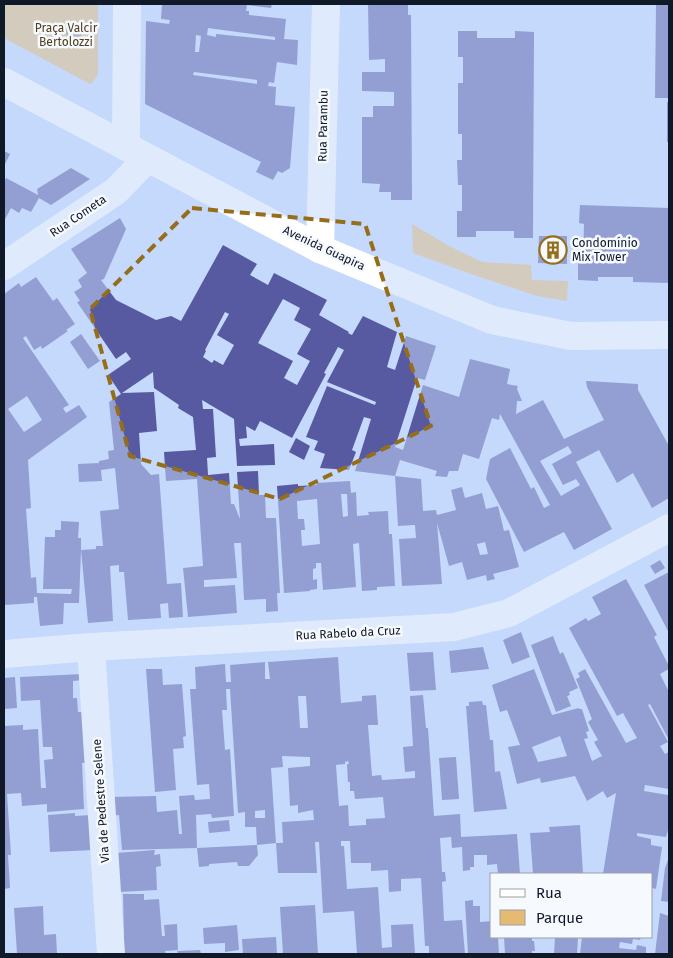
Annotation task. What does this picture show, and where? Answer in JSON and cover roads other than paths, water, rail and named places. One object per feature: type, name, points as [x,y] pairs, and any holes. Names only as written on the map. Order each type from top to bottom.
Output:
[{"type":"street","points":[[127,4],[136,153]]},
{"type":"street","name":"Rua Parambu","points":[[320,249],[326,4]]},
{"type":"street","name":"Avenida Guapira","points":[[4,82],[320,249],[492,320],[571,336],[669,335]]},
{"type":"street","name":"Rua Cometa","points":[[4,266],[116,191],[136,153]]},
{"type":"street","name":"Rua Rabelo da Cruz","points":[[4,654],[91,647],[454,627],[509,613],[669,528]]},
{"type":"street","name":"Via de Pedestre Selene","points":[[91,647],[111,954]]},
{"type":"place","name":"Condomínio Mix Tower","points":[[553,250]]},
{"type":"park label","name":"Praça Valcir Bertolozzi","points":[[66,35]]}]
